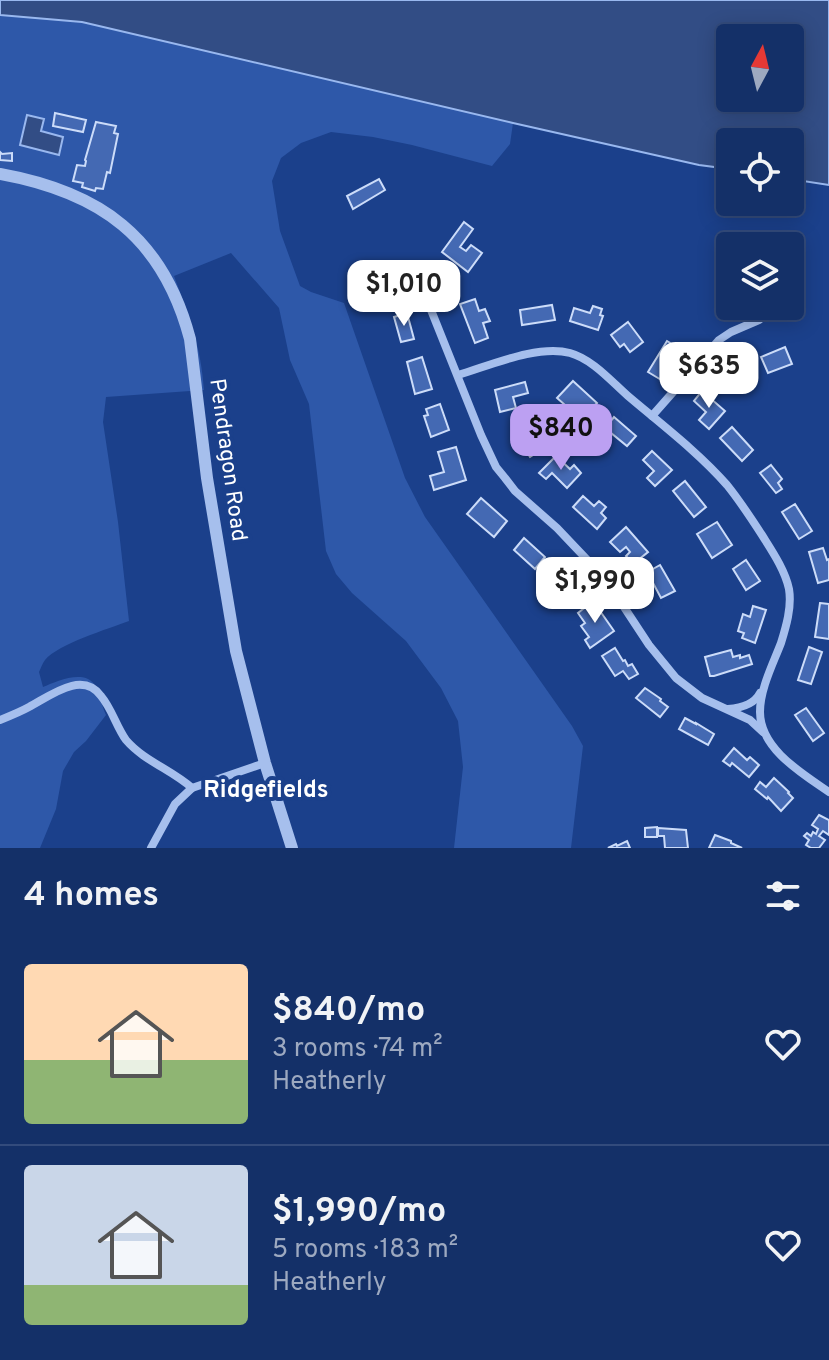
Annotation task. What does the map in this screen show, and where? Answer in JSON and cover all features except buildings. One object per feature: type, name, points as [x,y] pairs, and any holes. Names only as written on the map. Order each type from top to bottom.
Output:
[{"type":"street","name":"Pendragon Road","points":[[0,174],[55,187],[106,211],[137,238],[173,290],[190,339],[207,478],[236,651],[265,763],[292,848]]},
{"type":"street","points":[[421,285],[489,454],[510,485],[564,535],[607,582],[656,655],[676,678],[702,698],[750,720],[779,754],[829,792]]},
{"type":"street","points":[[652,416],[719,340],[759,320]]},
{"type":"street","points":[[458,375],[538,352],[571,353],[588,362],[652,416],[729,487],[763,536],[789,588],[786,628],[760,711],[767,737]]},
{"type":"street","points":[[728,709],[736,709],[758,698],[767,682]]},
{"type":"street","points":[[0,720],[67,687],[78,684],[94,688],[128,741],[192,788]]},
{"type":"street","points":[[151,848],[175,804],[192,788],[265,763]]},
{"type":"shaded area","points":[[0,0],[829,0],[829,185],[804,181],[804,128],[716,128],[716,167],[699,165],[82,22],[0,15]]},
{"type":"shaded area","points":[[0,15],[82,22],[513,123],[510,144],[492,166],[412,145],[331,132],[301,143],[281,158],[272,181],[280,231],[300,286],[344,303],[405,478],[425,517],[583,746],[571,848],[454,848],[463,767],[458,721],[441,688],[406,641],[352,593],[336,574],[326,551],[309,404],[290,360],[279,308],[231,253],[174,276],[197,345],[204,390],[106,397],[103,422],[129,621],[72,643],[51,654],[43,663],[39,672],[43,687],[69,678],[83,677],[96,687],[106,715],[74,752],[63,771],[56,809],[40,848],[0,848]]},
{"type":"shaded area","points":[[27,115],[44,119],[41,131],[63,137],[59,155],[20,145]]},
{"type":"district","name":"Ridgefields","points":[[266,791]]}]
